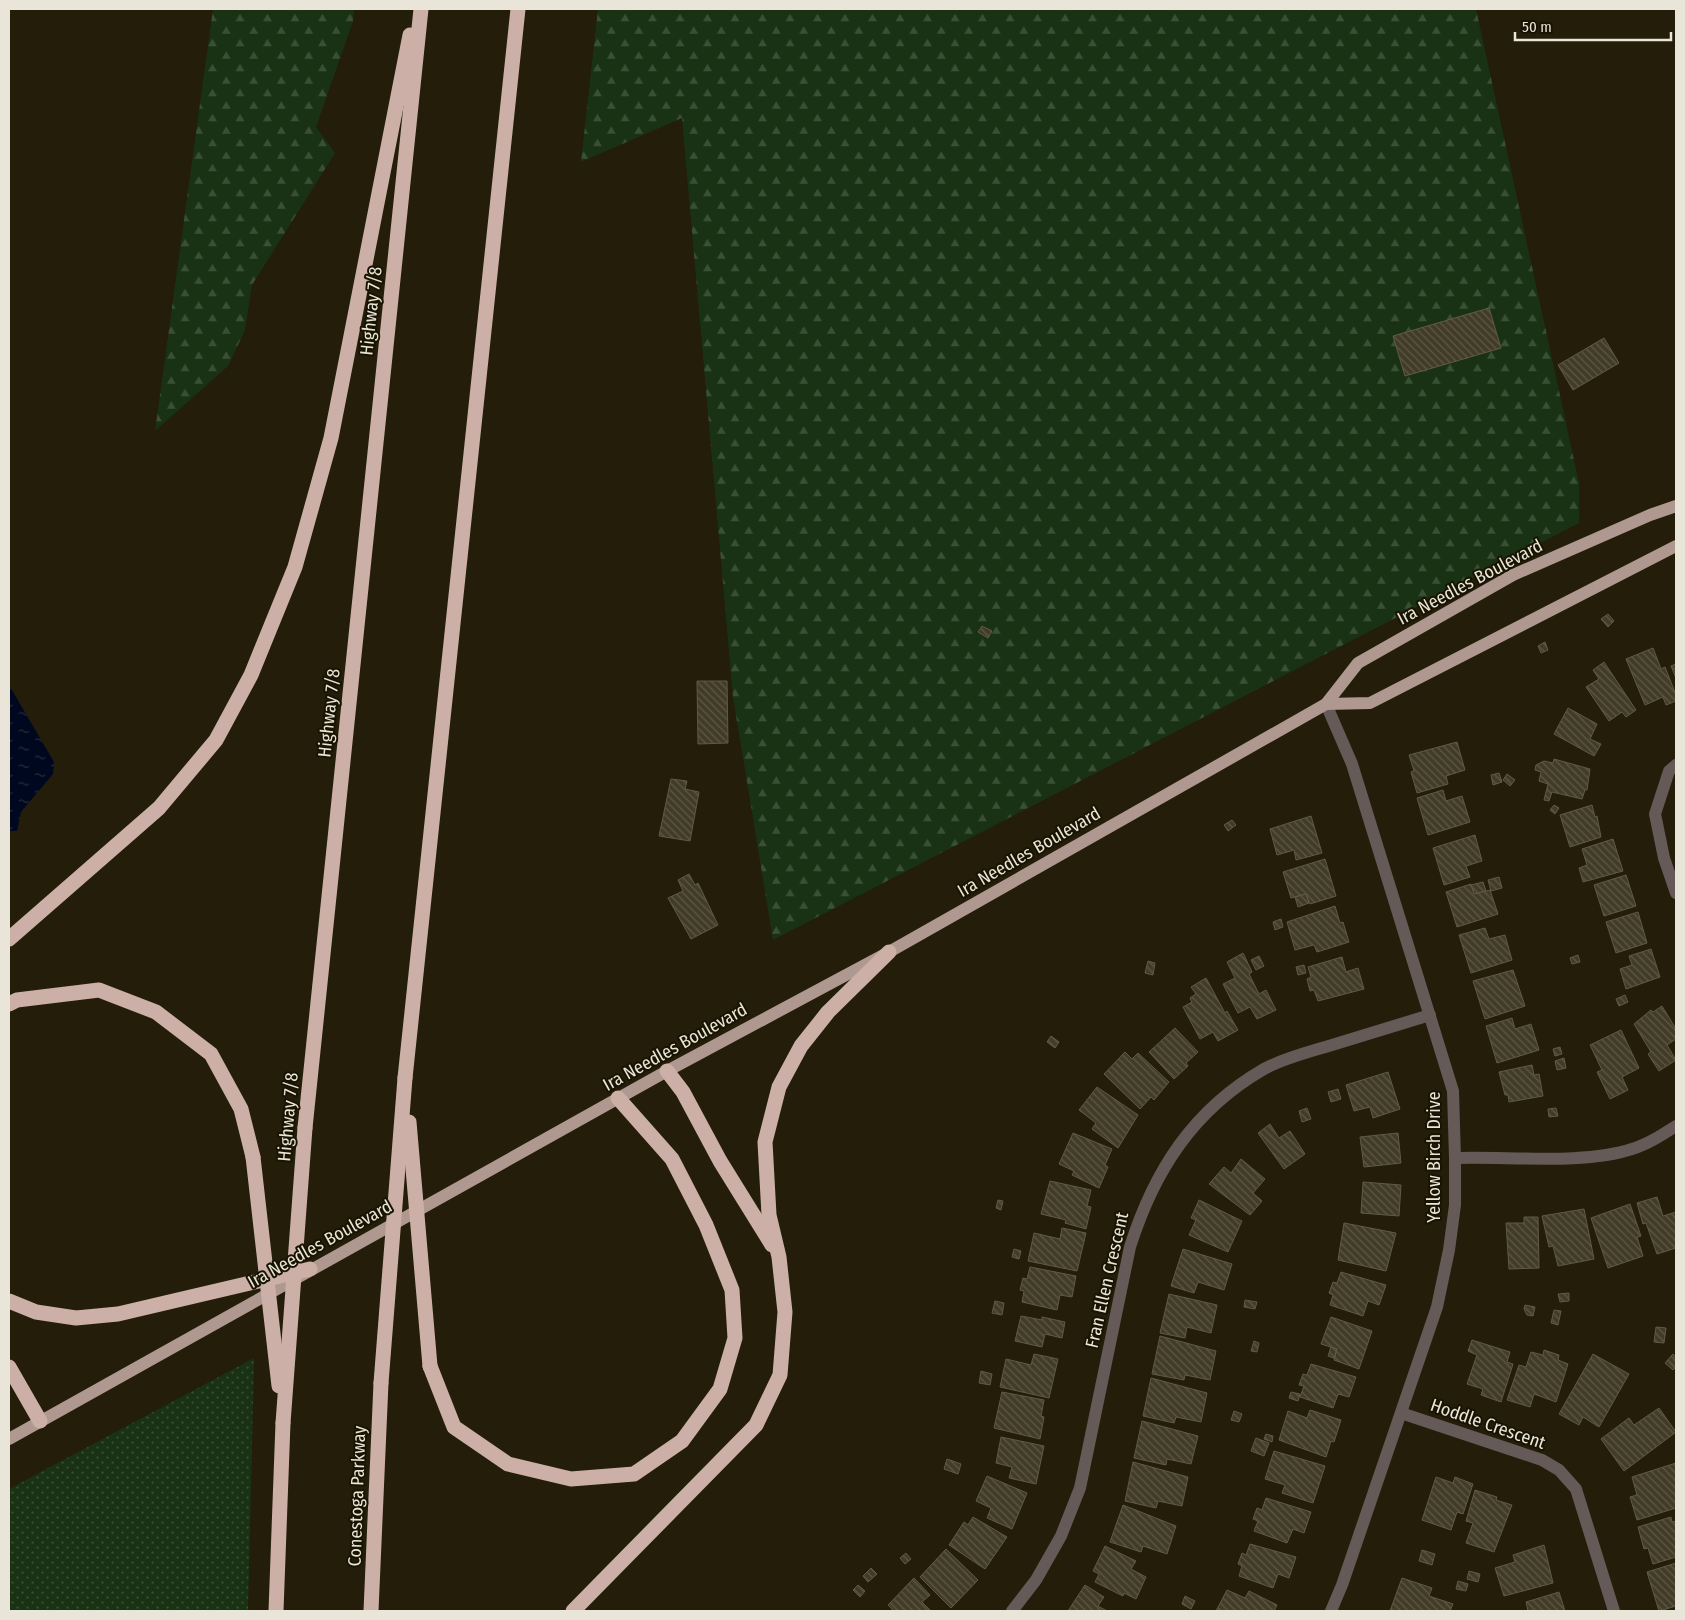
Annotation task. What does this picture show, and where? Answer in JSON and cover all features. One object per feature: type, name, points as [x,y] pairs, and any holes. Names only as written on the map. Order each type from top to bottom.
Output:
[{"type":"highway","points":[[9,939],[159,808],[216,740],[251,675],[295,567],[331,438],[415,9]]},
{"type":"highway","name":"Highway 7/8","points":[[283,1423],[305,1128],[421,9]]},
{"type":"highway","points":[[518,9],[405,1078],[430,1366],[454,1427],[508,1464],[571,1479],[634,1474],[682,1441],[720,1388],[735,1338],[732,1290],[706,1224],[672,1159],[618,1098]]},
{"type":"highway","points":[[573,1611],[756,1425],[780,1375],[785,1312],[779,1257],[769,1215],[765,1142],[779,1088],[801,1046],[828,1012],[889,952]]},
{"type":"highway","points":[[9,1004],[17,1000],[99,990],[156,1012],[211,1054],[241,1109],[253,1157],[283,1423],[276,1611]]},
{"type":"highway","points":[[668,1071],[683,1092],[720,1162],[779,1257]]},
{"type":"highway","name":"Conestoga Parkway","points":[[371,1611],[381,1383],[405,1078]]},
{"type":"highway","points":[[9,1301],[36,1312],[76,1318],[118,1314],[310,1269]]},
{"type":"highway","points":[[9,1367],[40,1421]]},
{"type":"main road","name":"Ira Needles Boulevard","points":[[9,1439],[618,1098],[889,952],[1326,704],[1358,663],[1512,575],[1650,515],[1676,506]]},
{"type":"main road","name":"Ira Needles Boulevard","points":[[1326,704],[1370,703],[1676,546]]},
{"type":"street","name":"Yellow Birch Drive","points":[[1326,704],[1352,764],[1453,1091],[1455,1158],[1455,1205],[1449,1250],[1436,1308],[1331,1611]]},
{"type":"street","points":[[1676,766],[1669,771],[1655,814],[1664,858],[1676,893]]},
{"type":"street","name":"Fran Ellen Crescent","points":[[1012,1611],[1036,1580],[1061,1536],[1080,1488],[1130,1247],[1142,1209],[1156,1180],[1173,1153],[1191,1129],[1210,1111],[1237,1087],[1264,1069],[1297,1056],[1430,1015]]},
{"type":"street","points":[[1455,1158],[1556,1158],[1598,1155],[1631,1150],[1656,1139],[1676,1126]]},
{"type":"street","name":"Hoddle Crescent","points":[[1401,1413],[1542,1460],[1559,1470],[1576,1489],[1614,1611]]},
{"type":"green space","points":[[213,9],[354,9],[353,21],[316,127],[335,153],[252,285],[245,330],[228,366],[155,431]]},
{"type":"green space","points":[[598,9],[1476,9],[1579,483],[1579,523],[773,940],[733,697],[682,118],[581,162]]},
{"type":"green space","points":[[254,1358],[248,1611],[9,1611],[9,1489]]},
{"type":"water","points":[[9,685],[54,762],[53,774],[21,812],[17,831],[9,831]]},
{"type":"building","points":[[1489,308],[1501,348],[1405,376],[1393,336]]},
{"type":"building","points":[[1604,338],[1619,363],[1573,390],[1558,365]]},
{"type":"building","points":[[1608,614],[1614,621],[1608,627],[1601,619]]},
{"type":"building","points":[[982,626],[992,631],[988,638],[978,632]]},
{"type":"building","points":[[1545,642],[1548,650],[1541,653],[1538,646]]},
{"type":"building","points":[[1653,648],[1661,669],[1665,667],[1676,695],[1676,701],[1666,705],[1663,697],[1645,705],[1626,659]]},
{"type":"building","points":[[1604,662],[1636,710],[1626,717],[1622,712],[1609,721],[1586,687],[1599,679],[1593,670]]},
{"type":"building","points":[[1676,664],[1676,678],[1671,666]]},
{"type":"building","points":[[697,681],[727,681],[728,743],[698,744]]},
{"type":"building","points":[[1568,708],[1597,724],[1590,739],[1601,744],[1594,756],[1554,734]]},
{"type":"building","points":[[1457,742],[1465,770],[1446,776],[1448,784],[1417,793],[1411,772],[1414,771],[1409,755]]},
{"type":"building","points":[[1554,759],[1590,769],[1587,790],[1585,790],[1582,799],[1552,792],[1549,801],[1544,800],[1548,784],[1539,781],[1541,772],[1535,770],[1536,765],[1544,761],[1553,763]]},
{"type":"building","points":[[1499,773],[1502,782],[1493,785],[1491,775]]},
{"type":"building","points":[[1507,774],[1515,780],[1510,786],[1503,780]]},
{"type":"building","points":[[671,779],[687,781],[685,789],[699,792],[690,841],[659,836]]},
{"type":"building","points":[[1443,790],[1446,801],[1462,796],[1470,822],[1428,835],[1417,798]]},
{"type":"building","points":[[1554,805],[1559,808],[1555,814],[1550,810]]},
{"type":"building","points":[[1592,805],[1595,817],[1597,816],[1601,837],[1570,847],[1560,815]]},
{"type":"building","points":[[1311,816],[1322,853],[1296,860],[1294,850],[1277,855],[1270,829]]},
{"type":"building","points":[[1232,820],[1236,825],[1228,831],[1224,825]]},
{"type":"building","points":[[1475,835],[1482,861],[1466,866],[1470,877],[1444,885],[1433,848]]},
{"type":"building","points":[[1613,839],[1623,871],[1583,882],[1579,868],[1587,865],[1582,849]]},
{"type":"building","points":[[1325,859],[1336,896],[1310,904],[1306,894],[1291,898],[1283,872]]},
{"type":"building","points":[[689,874],[695,885],[698,883],[718,925],[691,939],[668,898],[683,891],[678,880]]},
{"type":"building","points":[[1626,875],[1636,906],[1604,916],[1594,885]]},
{"type":"building","points":[[1499,877],[1502,888],[1491,891],[1488,880]]},
{"type":"building","points":[[1483,882],[1486,891],[1474,894],[1471,885]]},
{"type":"building","points":[[1471,884],[1474,894],[1490,890],[1498,914],[1457,927],[1446,892]]},
{"type":"building","points":[[1306,894],[1309,903],[1298,907],[1295,897]]},
{"type":"building","points":[[1335,906],[1340,923],[1343,922],[1349,942],[1317,952],[1314,945],[1295,950],[1287,922]]},
{"type":"building","points":[[1638,912],[1647,943],[1616,953],[1606,922]]},
{"type":"building","points":[[1281,919],[1283,927],[1275,930],[1273,922]]},
{"type":"building","points":[[1485,928],[1489,939],[1505,935],[1512,960],[1471,973],[1459,935]]},
{"type":"building","points":[[1651,949],[1660,977],[1626,989],[1620,969],[1632,965],[1629,956]]},
{"type":"building","points":[[1243,953],[1252,972],[1249,974],[1259,994],[1266,990],[1276,1010],[1257,1019],[1250,1007],[1238,1013],[1223,984],[1235,978],[1227,962]]},
{"type":"building","points":[[1578,955],[1580,962],[1572,964],[1570,958]]},
{"type":"building","points":[[1259,956],[1264,966],[1256,970],[1251,960]]},
{"type":"building","points":[[1342,957],[1346,972],[1358,968],[1364,989],[1318,1001],[1314,990],[1310,991],[1307,979],[1311,977],[1308,967]]},
{"type":"building","points":[[1148,961],[1155,963],[1153,975],[1145,973]]},
{"type":"building","points":[[1304,965],[1306,973],[1298,975],[1296,967]]},
{"type":"building","points":[[1513,970],[1525,1006],[1485,1019],[1473,981]]},
{"type":"building","points":[[1206,978],[1225,1013],[1227,1011],[1238,1030],[1218,1041],[1213,1032],[1200,1039],[1183,1007],[1192,1002],[1190,998],[1196,994],[1191,987]]},
{"type":"building","points":[[1625,995],[1628,1002],[1619,1006],[1616,999]]},
{"type":"building","points":[[1662,1006],[1676,1029],[1676,1039],[1667,1045],[1676,1060],[1659,1071],[1648,1054],[1651,1052],[1634,1024],[1651,1010],[1653,1012]]},
{"type":"building","points":[[1512,1018],[1515,1029],[1531,1024],[1539,1050],[1497,1063],[1486,1026]]},
{"type":"building","points":[[1175,1028],[1198,1052],[1186,1063],[1188,1066],[1174,1079],[1149,1052]]},
{"type":"building","points":[[1621,1030],[1639,1068],[1622,1077],[1628,1090],[1610,1099],[1597,1072],[1602,1070],[1590,1045]]},
{"type":"building","points":[[1051,1036],[1059,1042],[1055,1048],[1047,1042]]},
{"type":"building","points":[[1560,1047],[1562,1054],[1555,1056],[1553,1049]]},
{"type":"building","points":[[1125,1052],[1132,1059],[1138,1053],[1169,1082],[1154,1100],[1151,1097],[1140,1109],[1104,1074]]},
{"type":"building","points":[[1564,1058],[1566,1068],[1557,1070],[1555,1061]]},
{"type":"building","points":[[1532,1065],[1534,1075],[1539,1074],[1543,1096],[1509,1102],[1508,1095],[1505,1095],[1499,1072]]},
{"type":"building","points":[[1388,1072],[1400,1109],[1373,1118],[1370,1107],[1354,1111],[1346,1085]]},
{"type":"building","points":[[1097,1087],[1138,1115],[1118,1148],[1092,1129],[1096,1123],[1079,1110]]},
{"type":"building","points":[[1338,1089],[1341,1099],[1331,1102],[1328,1092]]},
{"type":"building","points":[[1307,1108],[1311,1119],[1302,1122],[1299,1111]]},
{"type":"building","points":[[1556,1108],[1558,1116],[1549,1117],[1548,1109]]},
{"type":"building","points":[[1270,1124],[1279,1138],[1290,1131],[1305,1154],[1284,1169],[1258,1133]]},
{"type":"building","points":[[1073,1133],[1112,1149],[1105,1165],[1108,1167],[1099,1188],[1072,1175],[1074,1171],[1059,1164]]},
{"type":"building","points":[[1398,1133],[1401,1163],[1364,1167],[1360,1137]]},
{"type":"building","points":[[1241,1159],[1265,1179],[1253,1193],[1262,1201],[1250,1215],[1209,1184],[1224,1167],[1231,1173]]},
{"type":"building","points":[[1050,1181],[1091,1190],[1087,1206],[1091,1207],[1086,1229],[1065,1223],[1066,1220],[1041,1214]]},
{"type":"building","points":[[1363,1182],[1401,1185],[1399,1216],[1361,1213]]},
{"type":"building","points":[[1657,1197],[1663,1216],[1676,1212],[1676,1248],[1657,1254],[1646,1223],[1643,1224],[1637,1203]]},
{"type":"building","points":[[998,1200],[1003,1201],[1001,1210],[996,1208]]},
{"type":"building","points":[[1199,1200],[1242,1221],[1228,1252],[1189,1235],[1196,1220],[1191,1218]]},
{"type":"building","points":[[1630,1204],[1641,1236],[1637,1237],[1643,1256],[1608,1268],[1591,1218]]},
{"type":"building","points":[[1584,1209],[1594,1259],[1558,1266],[1553,1246],[1549,1247],[1542,1216]]},
{"type":"building","points":[[1524,1217],[1538,1217],[1539,1268],[1509,1269],[1506,1223],[1524,1223]]},
{"type":"building","points":[[1344,1223],[1396,1233],[1386,1271],[1338,1260]]},
{"type":"building","points":[[1062,1228],[1086,1233],[1077,1271],[1028,1261],[1034,1233],[1060,1239]]},
{"type":"building","points":[[1014,1249],[1021,1251],[1019,1259],[1012,1257]]},
{"type":"building","points":[[1183,1249],[1232,1264],[1224,1290],[1198,1282],[1194,1293],[1171,1286]]},
{"type":"building","points":[[1030,1267],[1076,1276],[1072,1297],[1060,1295],[1057,1310],[1022,1302],[1024,1291],[1020,1290],[1023,1278],[1027,1279]]},
{"type":"building","points":[[1341,1272],[1386,1285],[1379,1305],[1368,1301],[1363,1316],[1330,1305],[1333,1295],[1329,1293],[1333,1282],[1337,1283]]},
{"type":"building","points":[[1569,1293],[1569,1301],[1560,1302],[1558,1294]]},
{"type":"building","points":[[1169,1294],[1217,1305],[1211,1333],[1187,1327],[1185,1338],[1160,1333]]},
{"type":"building","points":[[1245,1300],[1257,1302],[1255,1309],[1244,1307]]},
{"type":"building","points":[[995,1301],[1004,1303],[1002,1315],[992,1313]]},
{"type":"building","points":[[1525,1305],[1535,1307],[1533,1316],[1527,1315],[1524,1309]]},
{"type":"building","points":[[1554,1310],[1561,1311],[1558,1325],[1551,1323]]},
{"type":"building","points":[[1021,1316],[1042,1320],[1042,1317],[1065,1322],[1062,1338],[1045,1334],[1042,1347],[1015,1341]]},
{"type":"building","points":[[1331,1317],[1372,1331],[1359,1369],[1334,1360],[1337,1349],[1321,1344]]},
{"type":"building","points":[[1656,1327],[1666,1328],[1664,1343],[1654,1342]]},
{"type":"building","points":[[1160,1336],[1216,1351],[1210,1380],[1185,1375],[1184,1380],[1152,1374]]},
{"type":"building","points":[[1472,1340],[1510,1352],[1507,1362],[1513,1364],[1501,1402],[1481,1395],[1483,1389],[1467,1384],[1477,1355],[1468,1351]]},
{"type":"building","points":[[1254,1341],[1259,1343],[1257,1352],[1251,1351]]},
{"type":"building","points":[[1331,1347],[1337,1349],[1334,1358],[1328,1356]]},
{"type":"building","points":[[1544,1350],[1559,1355],[1558,1360],[1568,1364],[1556,1402],[1534,1394],[1530,1407],[1507,1400],[1519,1365],[1526,1367],[1531,1352],[1543,1355]]},
{"type":"building","points":[[1034,1354],[1058,1359],[1049,1398],[1000,1387],[1006,1359],[1031,1365]]},
{"type":"building","points":[[1593,1354],[1629,1374],[1599,1427],[1583,1417],[1579,1425],[1559,1414]]},
{"type":"building","points":[[1673,1354],[1676,1357],[1676,1367],[1673,1370],[1665,1363]]},
{"type":"building","points":[[1311,1364],[1356,1377],[1349,1397],[1338,1394],[1333,1408],[1300,1397],[1304,1386],[1299,1385],[1303,1374],[1307,1375]]},
{"type":"building","points":[[981,1371],[992,1374],[990,1385],[979,1383]]},
{"type":"building","points":[[1151,1378],[1207,1393],[1201,1422],[1176,1417],[1174,1423],[1143,1416]]},
{"type":"building","points":[[1002,1392],[1044,1400],[1041,1416],[1044,1417],[1040,1439],[994,1428]]},
{"type":"building","points":[[1291,1392],[1300,1394],[1298,1401],[1289,1398]]},
{"type":"building","points":[[1659,1408],[1676,1432],[1624,1471],[1601,1439],[1629,1418],[1634,1425]]},
{"type":"building","points":[[1310,1410],[1341,1420],[1334,1442],[1331,1441],[1326,1457],[1279,1440],[1288,1411],[1307,1418]]},
{"type":"building","points":[[1234,1411],[1242,1414],[1239,1422],[1231,1420]]},
{"type":"building","points":[[1142,1421],[1198,1436],[1191,1464],[1167,1459],[1166,1465],[1134,1458]]},
{"type":"building","points":[[1266,1434],[1273,1436],[1272,1442],[1264,1439]]},
{"type":"building","points":[[1001,1437],[1044,1446],[1036,1484],[1009,1478],[1012,1467],[996,1463]]},
{"type":"building","points":[[1256,1438],[1269,1443],[1264,1456],[1251,1451]]},
{"type":"building","points":[[1274,1451],[1325,1466],[1313,1503],[1282,1493],[1285,1485],[1265,1479]]},
{"type":"building","points":[[947,1459],[961,1464],[958,1474],[944,1469]]},
{"type":"building","points":[[1133,1462],[1188,1477],[1182,1506],[1158,1501],[1156,1508],[1125,1501]]},
{"type":"building","points":[[1676,1463],[1676,1508],[1637,1520],[1630,1497],[1637,1495],[1632,1477]]},
{"type":"building","points":[[987,1476],[1027,1493],[1012,1529],[987,1518],[991,1508],[976,1501]]},
{"type":"building","points":[[1436,1477],[1453,1483],[1455,1477],[1473,1484],[1463,1514],[1457,1512],[1451,1530],[1422,1520]]},
{"type":"building","points":[[1475,1490],[1497,1497],[1496,1500],[1512,1505],[1494,1552],[1466,1543],[1473,1523],[1466,1521]]},
{"type":"building","points":[[1266,1498],[1311,1512],[1304,1533],[1293,1529],[1287,1543],[1254,1531],[1258,1521],[1253,1519],[1257,1508],[1262,1510]]},
{"type":"building","points":[[1123,1505],[1176,1526],[1167,1554],[1143,1546],[1141,1552],[1110,1542]]},
{"type":"building","points":[[973,1517],[1007,1537],[985,1569],[949,1545],[964,1522],[968,1525]]},
{"type":"building","points":[[1671,1517],[1672,1522],[1676,1521],[1676,1557],[1653,1564],[1648,1548],[1644,1549],[1638,1527]]},
{"type":"building","points":[[1250,1544],[1296,1557],[1289,1578],[1278,1574],[1273,1588],[1239,1576],[1242,1566],[1238,1564],[1242,1553],[1246,1555]]},
{"type":"building","points":[[1544,1545],[1553,1583],[1504,1596],[1495,1568],[1515,1562],[1513,1555]]},
{"type":"building","points":[[1105,1546],[1136,1561],[1131,1569],[1146,1577],[1136,1599],[1124,1593],[1123,1596],[1095,1582],[1099,1574],[1093,1571]]},
{"type":"building","points":[[946,1549],[978,1580],[951,1608],[920,1577]]},
{"type":"building","points":[[1422,1550],[1435,1554],[1432,1565],[1419,1561]]},
{"type":"building","points":[[906,1553],[911,1559],[905,1564],[900,1558]]},
{"type":"building","points":[[1676,1563],[1676,1606],[1659,1611],[1647,1572]]},
{"type":"building","points":[[871,1568],[877,1574],[868,1582],[863,1576]]},
{"type":"building","points":[[1469,1571],[1480,1574],[1478,1582],[1467,1579]]},
{"type":"building","points":[[914,1578],[930,1595],[922,1602],[931,1611],[894,1611],[888,1605]]},
{"type":"building","points":[[1402,1578],[1432,1588],[1429,1596],[1453,1604],[1450,1611],[1390,1611]]},
{"type":"building","points":[[1458,1581],[1468,1584],[1466,1591],[1456,1589]]},
{"type":"building","points":[[858,1585],[865,1591],[860,1597],[853,1590]]},
{"type":"building","points":[[1085,1585],[1104,1597],[1098,1606],[1107,1611],[1068,1611]]},
{"type":"building","points":[[1227,1590],[1245,1598],[1249,1591],[1277,1605],[1274,1611],[1216,1611]]},
{"type":"building","points":[[1559,1592],[1565,1611],[1528,1611],[1526,1602]]},
{"type":"building","points":[[1185,1596],[1195,1601],[1191,1609],[1182,1604]]}]
